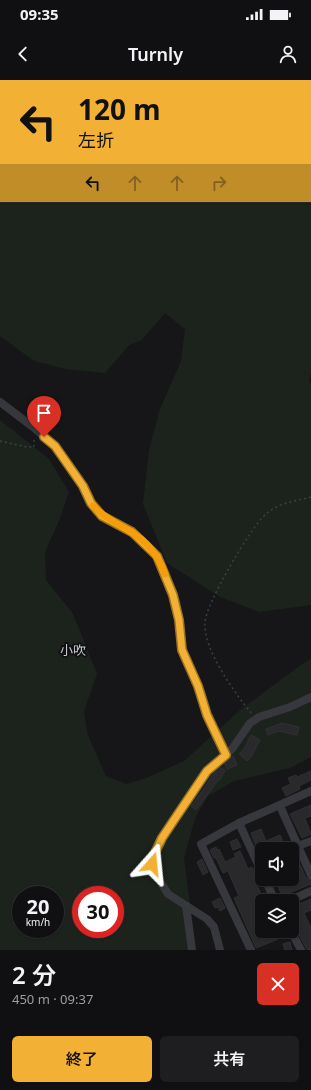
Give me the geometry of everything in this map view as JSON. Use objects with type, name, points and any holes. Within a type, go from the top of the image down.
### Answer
[{"type":"street","points":[[0,402],[55,446],[83,486],[91,503],[102,516],[132,532],[157,556],[174,599],[179,620],[182,650],[198,686],[207,715],[226,755]]},
{"type":"street","points":[[220,950],[217,936],[208,919],[168,894],[156,875],[152,864],[153,857],[162,838],[207,771],[226,755],[250,723],[256,719],[311,697]]},
{"type":"street","points":[[250,950],[201,844],[239,823],[311,791]]},
{"type":"street","points":[[280,806],[296,842]]},
{"type":"street","points":[[239,823],[255,858]]},
{"type":"street","points":[[299,846],[311,841]]},
{"type":"street","points":[[299,848],[311,875]]},
{"type":"street","points":[[299,896],[311,891]]},
{"type":"street","points":[[186,906],[192,950]]},
{"type":"street","points":[[295,938],[301,950]]},
{"type":"path","points":[[0,441],[27,448],[34,447],[34,438],[30,434]]},
{"type":"path","points":[[256,719],[222,674],[208,639],[205,622],[217,591],[242,544],[260,519],[281,505],[311,497]]},
{"type":"shaded area","points":[[0,202],[311,202],[311,373],[309,382],[311,384],[311,605],[259,612],[220,597],[167,563],[143,504],[149,450],[160,409],[181,361],[185,329],[165,313],[142,340],[129,345],[105,373],[65,369],[34,361],[0,336]]},
{"type":"shaded area","points":[[0,420],[49,459],[69,492],[59,521],[45,552],[46,580],[73,614],[97,674],[84,711],[87,733],[106,776],[126,784],[144,779],[184,761],[239,711],[302,664],[311,659],[311,757],[290,768],[234,781],[208,796],[195,818],[184,858],[196,950],[0,950]]},
{"type":"building","points":[[282,723],[299,727],[297,735],[278,731],[268,735],[266,729]]},
{"type":"building","points":[[251,735],[260,740],[251,757],[247,761],[239,754],[244,749]]},
{"type":"building","points":[[233,756],[237,765],[227,769],[224,763]]},
{"type":"building","points":[[219,767],[225,770],[220,780],[219,779],[196,810],[191,806]]},
{"type":"building","points":[[311,771],[311,780],[299,786],[300,789],[286,796],[282,788],[291,784],[288,778],[296,775],[297,777]]},
{"type":"building","points":[[311,805],[311,816],[305,818],[311,834],[302,838],[290,814]]},
{"type":"building","points":[[261,829],[266,841],[280,835],[283,842],[255,842],[255,844],[251,833]]},
{"type":"building","points":[[237,839],[241,847],[233,850],[230,842]]},
{"type":"building","points":[[216,847],[217,850],[219,849],[225,862],[236,857],[234,854],[240,851],[248,869],[252,867],[255,873],[255,875],[253,876],[255,886],[257,886],[261,894],[255,894],[255,938],[281,938],[256,948],[234,898],[239,896],[228,871],[223,873],[216,858],[214,858],[210,850]]},
{"type":"building","points":[[202,859],[208,872],[203,875],[197,862]]},
{"type":"building","points":[[299,862],[306,878],[311,880],[311,884],[287,894],[281,894],[278,886],[299,886]]},
{"type":"building","points":[[220,898],[225,908],[220,911],[218,907],[215,908],[212,902]]},
{"type":"building","points":[[311,899],[311,910],[304,913],[311,928],[311,950],[307,950],[299,935],[299,904]]},
{"type":"building","points":[[290,942],[292,950],[285,950],[283,944]]},
{"type":"slow traffic","points":[[93,506],[102,516],[132,532],[157,556],[165,574]]},
{"type":"district","name":"小吹","points":[[73,650]]},
{"type":"route","points":[[44,437],[55,446],[83,486],[91,503],[102,516],[132,532],[157,556],[162,565],[173,595],[179,620],[182,650],[198,686],[207,715],[226,755],[207,771],[198,788],[162,838],[153,857],[152,864]]}]
